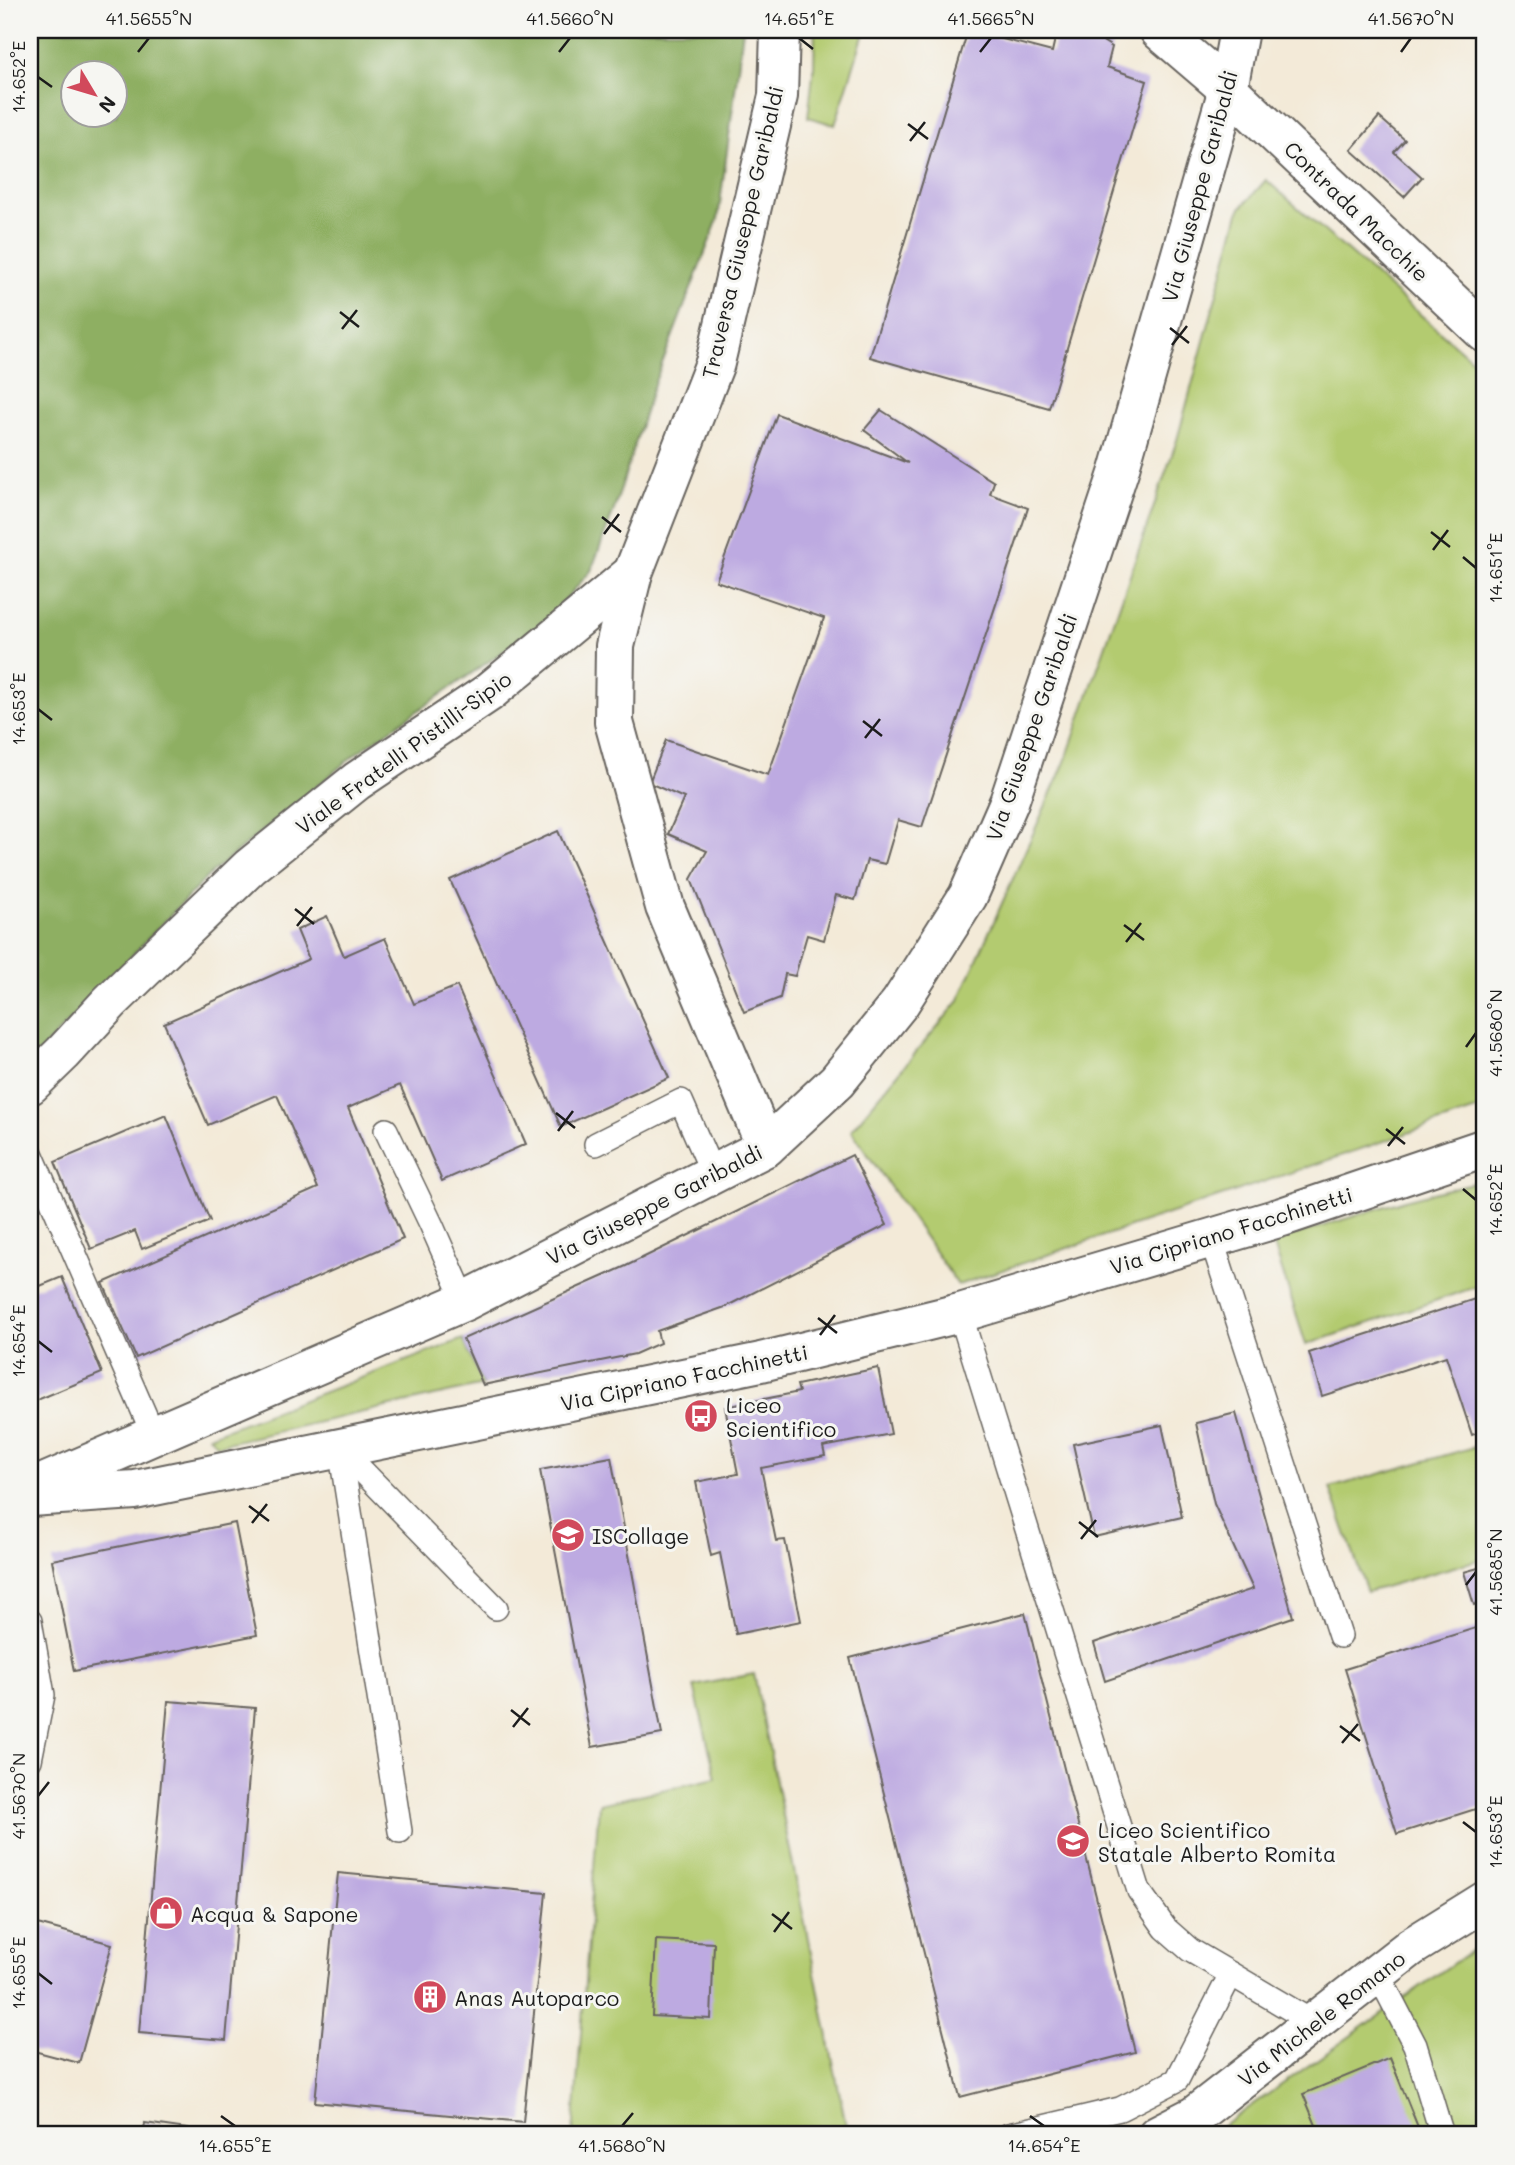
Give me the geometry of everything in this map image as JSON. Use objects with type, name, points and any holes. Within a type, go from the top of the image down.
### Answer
[{"type":"street","name":"Traversa Giuseppe Garibaldi","points":[[766,1147],[665,907],[614,722],[615,646],[633,573],[715,363],[778,96],[780,30]]},
{"type":"street","points":[[1159,30],[1228,89]]},
{"type":"street","name":"Via Giuseppe Garibaldi","points":[[30,1489],[465,1301],[766,1147],[836,1081],[900,1003],[968,896],[1004,814],[1119,471],[1228,89],[1239,30]]},
{"type":"street","name":"Contrada Macchie","points":[[1228,89],[1485,334]]},
{"type":"street","name":"Viale Fratelli Pistilli-Sipio","points":[[30,1085],[63,1054],[110,1002],[250,867],[357,780],[488,693],[633,573]]},
{"type":"street","name":"Via Cipriano Facchinetti","points":[[30,1497],[135,1490],[761,1362],[961,1313],[1211,1238],[1485,1148]]},
{"type":"street","name":"Via Michele Romano","points":[[1157,2135],[1194,2116],[1411,1947],[1485,1901]]},
{"type":"lane","points":[[596,1144],[681,1101],[713,1174]]},
{"type":"lane","points":[[386,1130],[465,1301]]},
{"type":"lane","points":[[30,1151],[155,1436]]},
{"type":"lane","points":[[1211,1238],[1340,1636]]},
{"type":"lane","points":[[961,1313],[1139,1891],[1165,1928],[1190,1950],[1314,2023]]},
{"type":"lane","points":[[340,1448],[496,1608]]},
{"type":"lane","points":[[340,1448],[400,1831]]},
{"type":"lane","points":[[30,1621],[43,1695],[31,1753]]},
{"type":"lane","points":[[1378,1973],[1415,2045],[1442,2135]]},
{"type":"lane","points":[[1009,2135],[1120,2109],[1177,2080],[1231,1974]]},
{"type":"green space","points":[[30,30],[743,30],[718,219],[653,387],[614,510],[591,571],[544,623],[357,753],[209,875],[30,1062]]},
{"type":"green space","points":[[815,30],[865,30],[835,125],[808,117]]},
{"type":"green space","points":[[1266,180],[1485,371],[1485,1107],[958,1285],[851,1130],[958,1002],[1065,762],[1177,440],[1240,209]]},
{"type":"green space","points":[[1485,1180],[1485,1286],[1484,1284],[1306,1345],[1273,1242],[1408,1199]]},
{"type":"green space","points":[[463,1339],[483,1385],[218,1445],[209,1436]]},
{"type":"green space","points":[[1485,1444],[1485,1558],[1367,1592],[1330,1488]]},
{"type":"green space","points":[[754,1674],[848,2135],[573,2135],[599,1804],[716,1778],[694,1686]]},
{"type":"green space","points":[[1485,1941],[1485,2135],[1208,2135],[1213,2133]]},
{"type":"building","points":[[968,30],[1052,52],[1057,30],[1085,30],[1112,47],[1107,67],[1147,81],[1049,408],[870,357]]},
{"type":"building","points":[[1379,117],[1405,140],[1394,152],[1422,177],[1404,197],[1351,150]]},
{"type":"building","points":[[881,410],[994,482],[990,494],[1028,508],[922,827],[898,820],[885,864],[867,860],[855,900],[836,895],[824,940],[807,935],[795,976],[785,974],[780,998],[744,1012],[691,879],[707,851],[668,834],[684,798],[649,783],[666,740],[768,775],[824,618],[716,581],[777,414],[908,463],[864,430]]},
{"type":"building","points":[[558,831],[669,1078],[561,1127],[450,880]]},
{"type":"building","points":[[327,916],[344,956],[385,938],[414,1004],[457,986],[526,1144],[442,1181],[400,1085],[348,1108],[403,1239],[136,1358],[103,1283],[318,1188],[277,1095],[208,1125],[164,1023],[309,959],[297,930]]},
{"type":"building","points":[[166,1115],[210,1221],[142,1249],[135,1231],[91,1249],[55,1162]]},
{"type":"building","points":[[852,1155],[887,1225],[725,1307],[657,1331],[660,1343],[635,1354],[483,1385],[463,1339],[626,1266]]},
{"type":"building","points":[[62,1277],[102,1373],[30,1403],[30,1290]]},
{"type":"building","points":[[1478,1298],[1485,1322],[1485,1430],[1472,1435],[1446,1356],[1322,1396],[1309,1353]]},
{"type":"building","points":[[878,1368],[891,1434],[823,1447],[825,1456],[761,1468],[776,1541],[785,1540],[801,1621],[736,1634],[720,1553],[711,1556],[696,1482],[738,1474],[725,1407],[799,1392],[797,1385]]},
{"type":"building","points":[[1236,1413],[1293,1617],[1105,1681],[1094,1643],[1253,1589],[1214,1504],[1196,1423]]},
{"type":"building","points":[[1162,1425],[1182,1517],[1094,1537],[1073,1444]]},
{"type":"building","points":[[611,1457],[662,1734],[592,1747],[540,1470]]},
{"type":"building","points":[[235,1523],[257,1635],[74,1671],[52,1560]]},
{"type":"building","points":[[1485,1566],[1485,1601],[1474,1605],[1464,1572]]},
{"type":"building","points":[[1025,1613],[1135,2052],[960,2097],[850,1658]]},
{"type":"building","points":[[1485,1625],[1485,1806],[1397,1834],[1345,1669]]},
{"type":"building","points":[[168,1701],[255,1708],[226,2040],[139,2033]]},
{"type":"building","name":"Anas Autoparco","points":[[338,1873],[546,1893],[523,2122],[315,2102]]},
{"type":"building","points":[[30,1922],[112,1944],[79,2063],[30,2050]]},
{"type":"building","points":[[656,1940],[714,1943],[711,2019],[652,2016]]},
{"type":"building","points":[[1390,2058],[1420,2132],[1412,2135],[1320,2135],[1303,2094]]},
{"type":"building","points":[[145,2123],[208,2132],[207,2135],[143,2135]]},
{"type":"place","name":"Liceo Scientifico","points":[[701,1416]]},
{"type":"place","name":"ISCollage","points":[[568,1535]]},
{"type":"place","name":"Liceo Scientifico Statale Alberto Romita","points":[[1073,1841]]},
{"type":"place","name":"Acqua & Sapone","points":[[166,1913]]},
{"type":"place","name":"Anas Autoparco","points":[[430,1997]]}]
